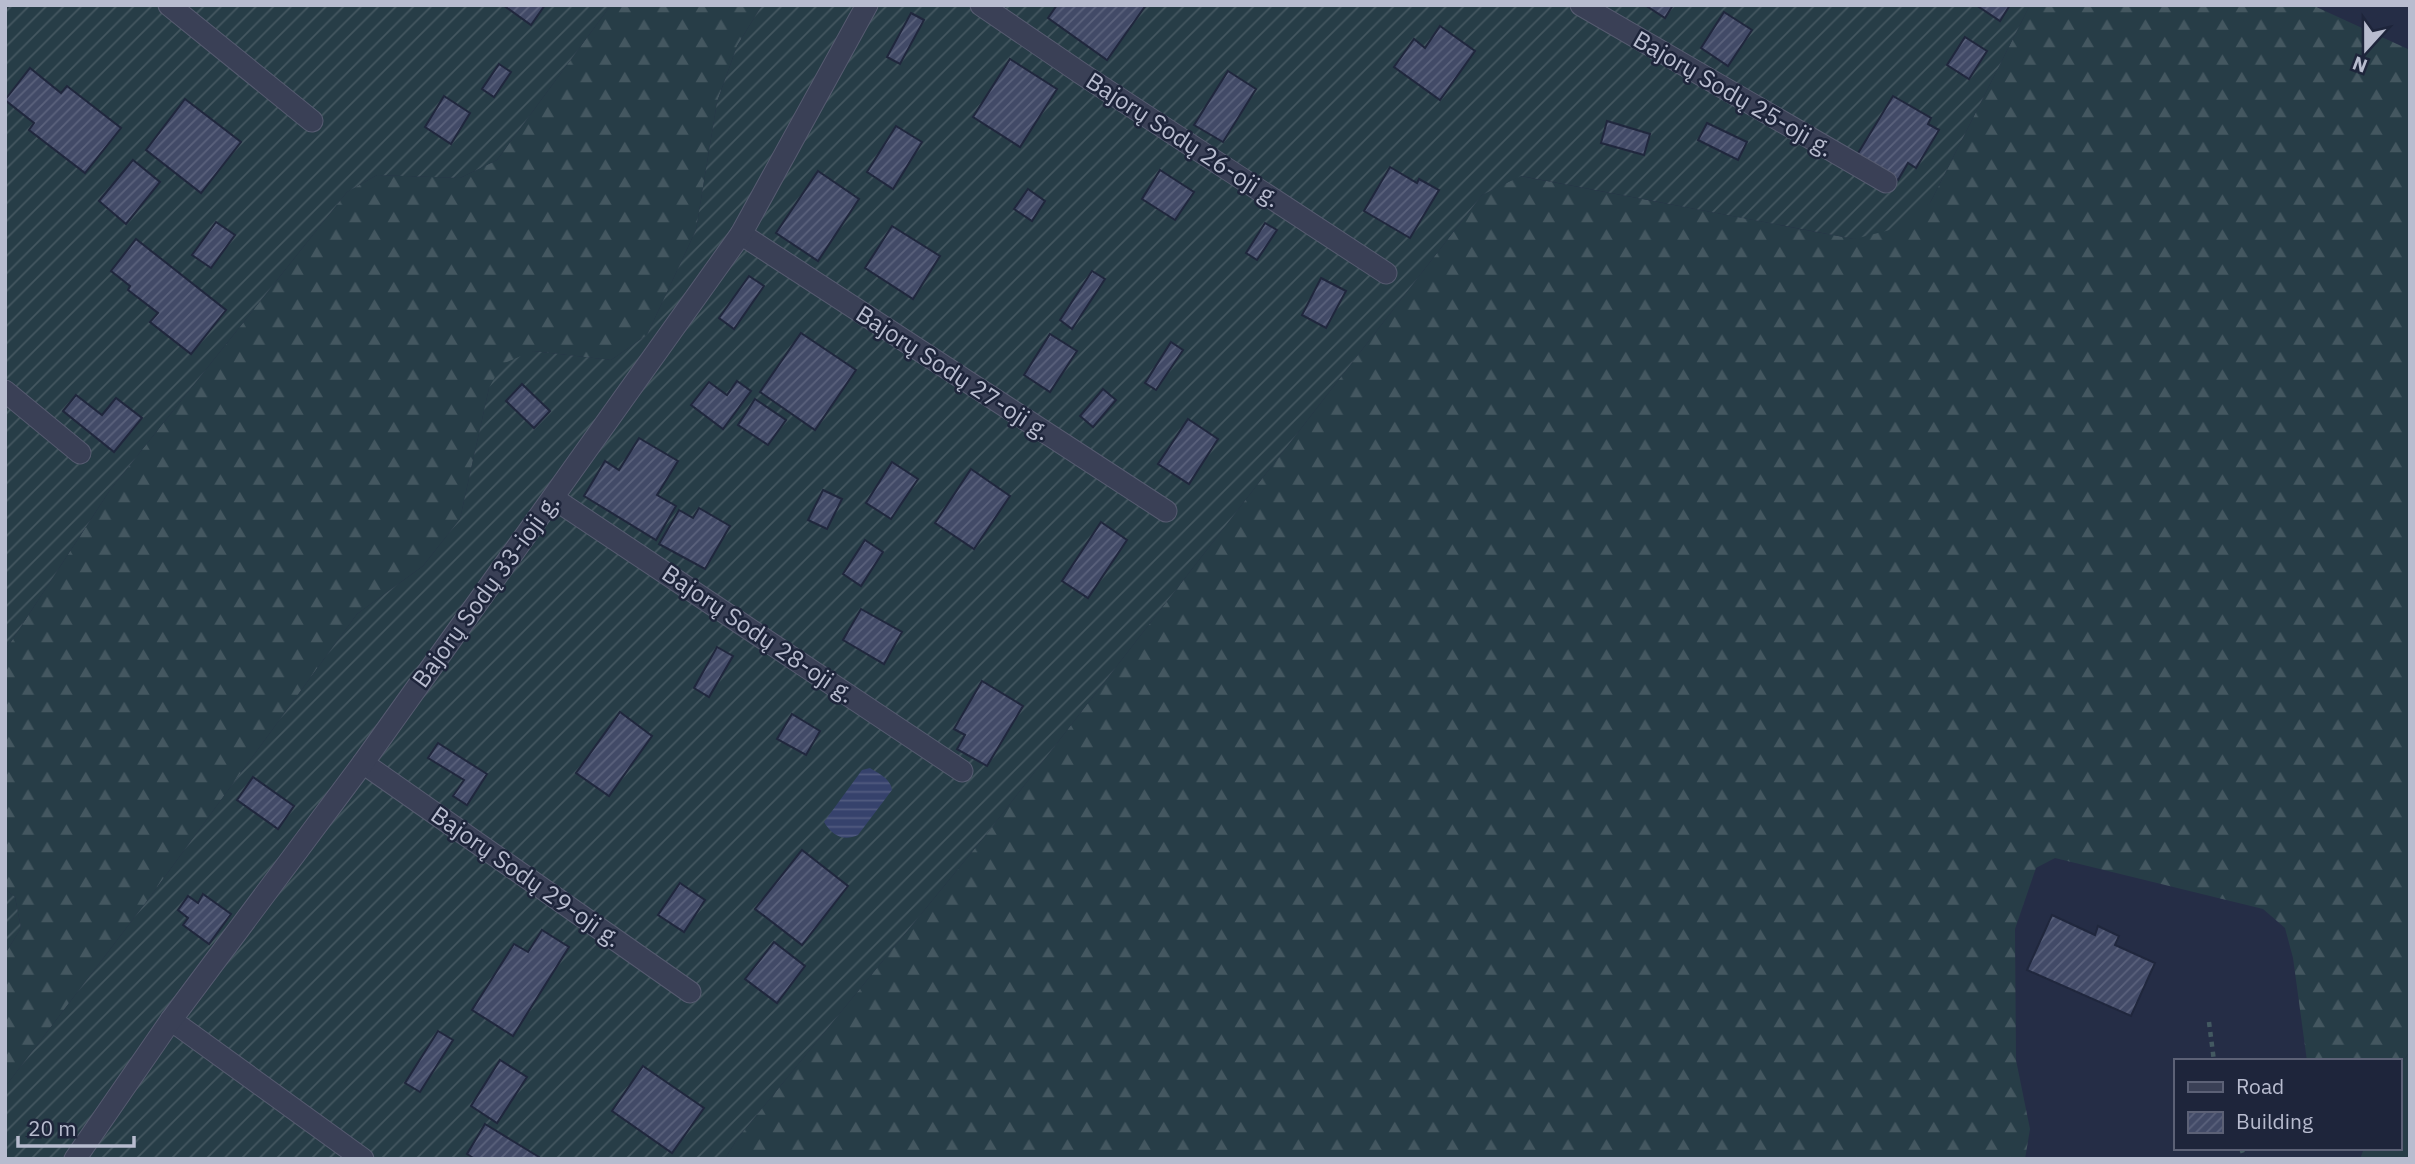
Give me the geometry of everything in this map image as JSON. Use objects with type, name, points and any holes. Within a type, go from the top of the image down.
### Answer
[{"type":"street","points":[[169,5],[312,121]]},
{"type":"street","name":"Bajorų Sodų 33-ioji g.","points":[[75,1159],[171,1020],[363,762],[741,234],[867,5]]},
{"type":"street","name":"Bajorų Sodų 26-oji g.","points":[[981,5],[1387,273]]},
{"type":"street","name":"Bajorų Sodų 25-oji g.","points":[[1581,5],[1886,182]]},
{"type":"street","name":"Bajorų Sodų 27-oji g.","points":[[741,234],[1166,511]]},
{"type":"street","points":[[5,391],[80,453]]},
{"type":"street","name":"Bajorų Sodų 28-oji g.","points":[[553,498],[962,771]]},
{"type":"street","name":"Bajorų Sodų 29-oji g.","points":[[363,762],[690,992]]},
{"type":"street","points":[[171,1020],[363,1159]]},
{"type":"path","points":[[2209,1023],[2214,1059]]},
{"type":"green space","points":[[5,5],[611,5],[497,160],[460,178],[377,175],[347,192],[110,490],[5,651]]},
{"type":"green space","points":[[611,5],[762,5],[737,46],[717,102],[696,230],[647,335],[611,360],[533,351],[489,388],[460,519],[423,566],[357,614],[150,897],[5,1087],[5,954],[21,928],[15,897],[5,889],[5,651],[110,490],[347,192],[377,175],[460,178],[497,160]]},
{"type":"green space","points":[[762,5],[2030,5],[1930,203],[1894,229],[1854,239],[1521,176],[1482,195],[985,836],[737,1139],[725,1159],[5,1159],[5,1087],[150,897],[357,614],[423,566],[460,519],[489,388],[502,364],[533,351],[611,360],[647,335],[696,230],[717,102],[737,46]]},
{"type":"green space","points":[[2030,5],[2312,5],[2410,50],[2410,1051],[2401,1064],[2401,1059],[2307,1059],[2293,958],[2285,928],[2263,909],[2055,858],[2036,868],[2015,929],[2016,1060],[2030,1129],[2025,1159],[725,1159],[737,1139],[985,836],[1482,195],[1520,176],[1854,239],[1930,203]]},
{"type":"green space","points":[[5,889],[15,897],[21,928],[5,954]]},
{"type":"green space","points":[[2410,1051],[2410,1159],[2360,1159],[2363,1150],[2401,1150],[2401,1064]]},
{"type":"water","points":[[870,768],[887,780],[892,790],[858,835],[847,838],[838,836],[824,822],[862,770]]},
{"type":"building","points":[[503,5],[545,5],[531,25]]},
{"type":"building","points":[[1057,5],[1146,5],[1107,60],[1048,18]]},
{"type":"building","points":[[1645,5],[1673,5],[1665,18]]},
{"type":"building","points":[[1976,5],[2010,5],[2000,21]]},
{"type":"building","points":[[1724,12],[1752,30],[1728,66],[1701,48]]},
{"type":"building","points":[[911,13],[924,20],[900,64],[887,57]]},
{"type":"building","points":[[1440,26],[1475,51],[1440,100],[1394,67],[1414,39],[1425,48]]},
{"type":"building","points":[[1965,37],[1987,51],[1969,79],[1947,65]]},
{"type":"building","points":[[1010,59],[1057,89],[1020,147],[973,117]]},
{"type":"building","points":[[499,64],[511,72],[494,97],[482,89]]},
{"type":"building","points":[[30,68],[61,93],[67,86],[121,128],[85,173],[29,130],[34,123],[5,100]]},
{"type":"building","points":[[1228,71],[1256,89],[1223,142],[1194,125]]},
{"type":"building","points":[[444,96],[470,113],[451,144],[425,127]]},
{"type":"building","points":[[1893,96],[1931,118],[1928,124],[1939,130],[1916,168],[1908,163],[1898,180],[1857,155]]},
{"type":"building","points":[[185,99],[241,142],[201,193],[146,150]]},
{"type":"building","points":[[1607,121],[1650,134],[1644,155],[1601,143]]},
{"type":"building","points":[[1707,123],[1747,142],[1738,160],[1698,140]]},
{"type":"building","points":[[896,126],[922,142],[893,189],[867,172]]},
{"type":"building","points":[[133,160],[160,182],[126,224],[99,201]]},
{"type":"building","points":[[1390,167],[1417,183],[1419,179],[1439,190],[1410,238],[1364,211]]},
{"type":"building","points":[[1160,170],[1194,192],[1175,220],[1142,199]]},
{"type":"building","points":[[818,171],[859,199],[818,261],[776,233]]},
{"type":"building","points":[[1028,189],[1045,201],[1032,221],[1014,209]]},
{"type":"building","points":[[216,222],[235,235],[211,268],[192,255]]},
{"type":"building","points":[[1265,223],[1277,230],[1257,260],[1246,253]]},
{"type":"building","points":[[892,226],[940,256],[913,299],[865,268]]},
{"type":"building","points":[[136,239],[226,310],[191,354],[150,322],[158,313],[128,290],[130,286],[111,271]]},
{"type":"building","points":[[1092,271],[1105,279],[1072,329],[1060,320]]},
{"type":"building","points":[[749,276],[764,286],[734,329],[719,318]]},
{"type":"building","points":[[1321,278],[1346,291],[1326,328],[1302,315]]},
{"type":"building","points":[[801,333],[856,370],[815,430],[760,392]]},
{"type":"building","points":[[1050,334],[1077,351],[1050,392],[1024,375]]},
{"type":"building","points":[[1171,342],[1183,350],[1156,390],[1145,383]]},
{"type":"building","points":[[737,381],[751,391],[723,429],[691,405],[709,382],[727,395]]},
{"type":"building","points":[[522,384],[550,411],[534,428],[506,401]]},
{"type":"building","points":[[1103,389],[1116,400],[1093,427],[1080,416]]},
{"type":"building","points":[[76,395],[102,415],[116,398],[142,418],[114,452],[63,411]]},
{"type":"building","points":[[755,399],[786,420],[768,445],[738,425]]},
{"type":"building","points":[[1188,419],[1218,439],[1189,484],[1158,464]]},
{"type":"building","points":[[639,438],[678,461],[657,495],[676,506],[656,540],[584,496],[605,461],[619,470]]},
{"type":"building","points":[[892,462],[918,479],[891,519],[866,503]]},
{"type":"building","points":[[971,469],[1010,496],[974,549],[935,523]]},
{"type":"building","points":[[823,490],[842,499],[827,529],[808,520]]},
{"type":"building","points":[[699,508],[730,526],[705,569],[659,544],[679,510],[693,518]]},
{"type":"building","points":[[1101,522],[1127,540],[1088,598],[1062,581]]},
{"type":"building","points":[[865,540],[883,552],[861,586],[843,574]]},
{"type":"building","points":[[861,609],[902,632],[884,664],[843,640]]},
{"type":"building","points":[[717,647],[733,656],[709,697],[694,688]]},
{"type":"building","points":[[982,681],[1023,706],[987,766],[957,749],[965,735],[954,729]]},
{"type":"building","points":[[620,712],[652,736],[609,796],[576,773]]},
{"type":"building","points":[[792,714],[820,731],[806,755],[777,739]]},
{"type":"building","points":[[438,743],[487,774],[467,805],[453,796],[464,780],[428,758]]},
{"type":"building","points":[[253,777],[294,806],[278,829],[237,800]]},
{"type":"building","points":[[802,850],[848,886],[802,945],[755,909]]},
{"type":"building","points":[[680,883],[705,900],[684,932],[658,915]]},
{"type":"building","points":[[203,894],[231,914],[209,944],[183,925],[188,918],[178,910],[188,896],[198,903]]},
{"type":"building","points":[[2052,915],[2095,935],[2098,926],[2119,936],[2115,945],[2155,963],[2131,1016],[2027,970]]},
{"type":"building","points":[[542,930],[569,947],[513,1036],[472,1010],[514,944],[528,952]]},
{"type":"building","points":[[774,942],[805,966],[777,1003],[745,979]]},
{"type":"building","points":[[438,1031],[453,1040],[420,1092],[405,1083]]},
{"type":"building","points":[[500,1060],[527,1077],[497,1123],[471,1106]]},
{"type":"building","points":[[643,1066],[704,1108],[672,1153],[612,1111]]},
{"type":"building","points":[[485,1124],[539,1157],[538,1159],[475,1159],[467,1154]]}]
